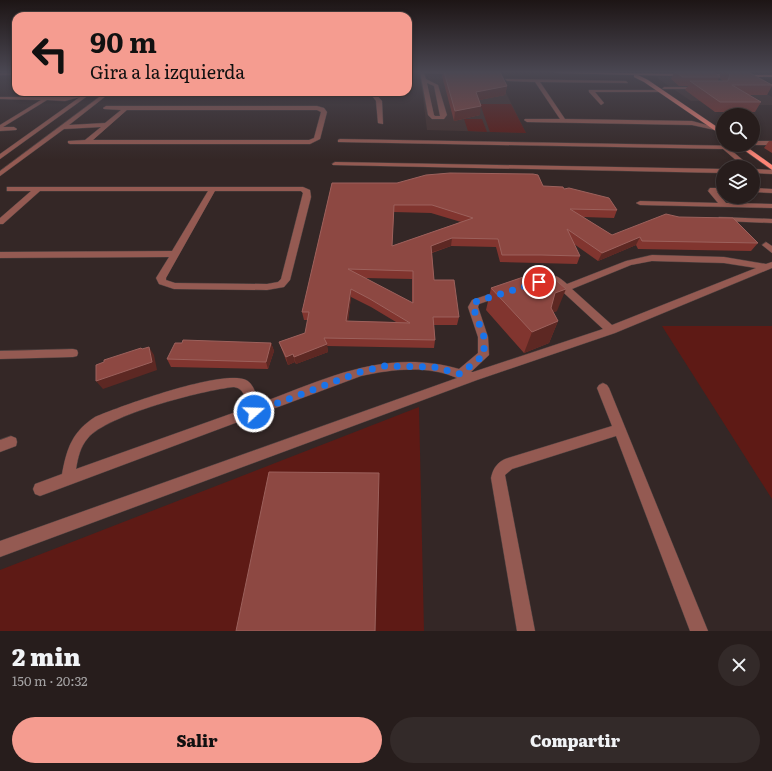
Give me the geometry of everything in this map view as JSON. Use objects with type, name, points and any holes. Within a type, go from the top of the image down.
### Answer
[{"type":"main road","points":[[678,101],[715,128]]},
{"type":"main road","points":[[683,101],[716,122]]},
{"type":"main road","points":[[689,110],[698,110]]},
{"type":"main road","points":[[755,152],[772,168]]},
{"type":"main road","points":[[760,152],[772,159]]},
{"type":"street","points":[[0,128],[42,101]]},
{"type":"street","points":[[0,157],[75,103],[72,101]]},
{"type":"street","points":[[0,174],[97,101]]},
{"type":"street","points":[[379,101],[381,123]]},
{"type":"street","points":[[428,101],[431,115],[434,118],[442,118],[444,116],[440,101]]},
{"type":"street","points":[[551,101],[564,121]]},
{"type":"street","points":[[70,142],[310,142],[317,139],[324,112],[324,110],[317,108],[106,108]]},
{"type":"street","points":[[87,142],[125,109]]},
{"type":"street","points":[[692,124],[701,118]]},
{"type":"street","points":[[72,120],[81,124]]},
{"type":"street","points":[[527,120],[692,124],[715,128]]},
{"type":"street","points":[[62,127],[81,124],[107,124]]},
{"type":"street","points":[[0,128],[14,129]]},
{"type":"street","points":[[340,141],[716,148]]},
{"type":"street","points":[[760,144],[772,143]]},
{"type":"street","points":[[730,152],[740,160]]},
{"type":"street","points":[[0,157],[22,157]]},
{"type":"street","points":[[335,164],[716,171]]},
{"type":"street","points":[[0,168],[8,168]]},
{"type":"street","points":[[760,171],[772,172]]},
{"type":"street","points":[[10,188],[303,189],[307,192],[308,197],[285,280],[280,285],[267,287],[166,284],[162,282],[160,278],[213,189]]},
{"type":"street","points":[[1,220],[38,189]]},
{"type":"street","points":[[716,190],[712,191],[716,196]]},
{"type":"street","points":[[760,190],[772,191]]},
{"type":"street","points":[[640,203],[772,206]]},
{"type":"street","points":[[0,210],[13,210]]},
{"type":"street","points":[[710,219],[772,221]]},
{"type":"street","points":[[0,255],[174,254]]},
{"type":"street","points":[[566,288],[629,263],[652,258],[724,260],[769,266]]},
{"type":"street","points":[[0,549],[473,377],[611,330],[769,266]]},
{"type":"street","points":[[532,284],[554,278],[611,330]]},
{"type":"street","points":[[460,374],[484,355],[484,337],[473,307],[475,302],[510,291]]},
{"type":"street","points":[[0,355],[73,353]]},
{"type":"street","points":[[40,488],[254,412],[360,372],[385,366],[434,367],[473,377]]},
{"type":"street","points":[[68,477],[74,448],[83,434],[96,422],[111,416],[212,385],[238,381],[245,384],[249,390],[254,412]]},
{"type":"street","points":[[603,388],[700,631]]},
{"type":"street","points":[[526,631],[498,478],[499,472],[508,464],[619,428]]},
{"type":"shaded area","points":[[423,101],[510,101],[526,133],[427,130]]},
{"type":"shaded area","points":[[736,101],[772,101],[772,105],[740,105]]},
{"type":"shaded area","points":[[480,104],[511,104],[526,133],[490,132]]},
{"type":"shaded area","points":[[464,119],[482,119],[487,132],[468,131]]},
{"type":"shaded area","points":[[662,326],[772,326],[772,499]]},
{"type":"shaded area","points":[[419,407],[424,631],[0,631],[0,570]]},
{"type":"building","points":[[452,101],[479,101],[481,106],[455,111]]},
{"type":"building","points":[[719,101],[761,102],[720,102]]},
{"type":"building","points":[[450,173],[538,175],[543,186],[563,187],[564,189],[569,188],[609,198],[617,210],[570,209],[612,235],[666,214],[679,217],[733,218],[758,243],[642,241],[640,237],[602,253],[567,229],[580,256],[502,255],[498,239],[452,238],[431,246],[434,280],[454,280],[459,317],[433,317],[435,340],[324,338],[327,344],[294,357],[293,354],[286,357],[279,342],[305,333],[309,312],[302,312],[332,183],[397,183],[426,175]],"holes":[[[394,205],[432,205],[473,218],[392,246]],[[348,269],[413,271],[413,303]],[[351,289],[410,323],[346,321]]]},
{"type":"building","points":[[544,270],[566,289],[555,293],[551,308],[558,321],[532,332],[491,288]]},
{"type":"building","points":[[183,340],[271,343],[266,362],[167,359],[175,343],[182,343]]},
{"type":"building","points":[[149,347],[152,362],[96,381],[96,365],[104,362],[104,360],[141,348]]},
{"type":"building","points":[[269,472],[379,473],[375,631],[236,631]]},
{"type":"route","points":[[254,412],[360,372],[385,366],[434,367],[460,374],[484,355],[484,337],[474,312],[473,307],[475,302],[539,282]]}]
